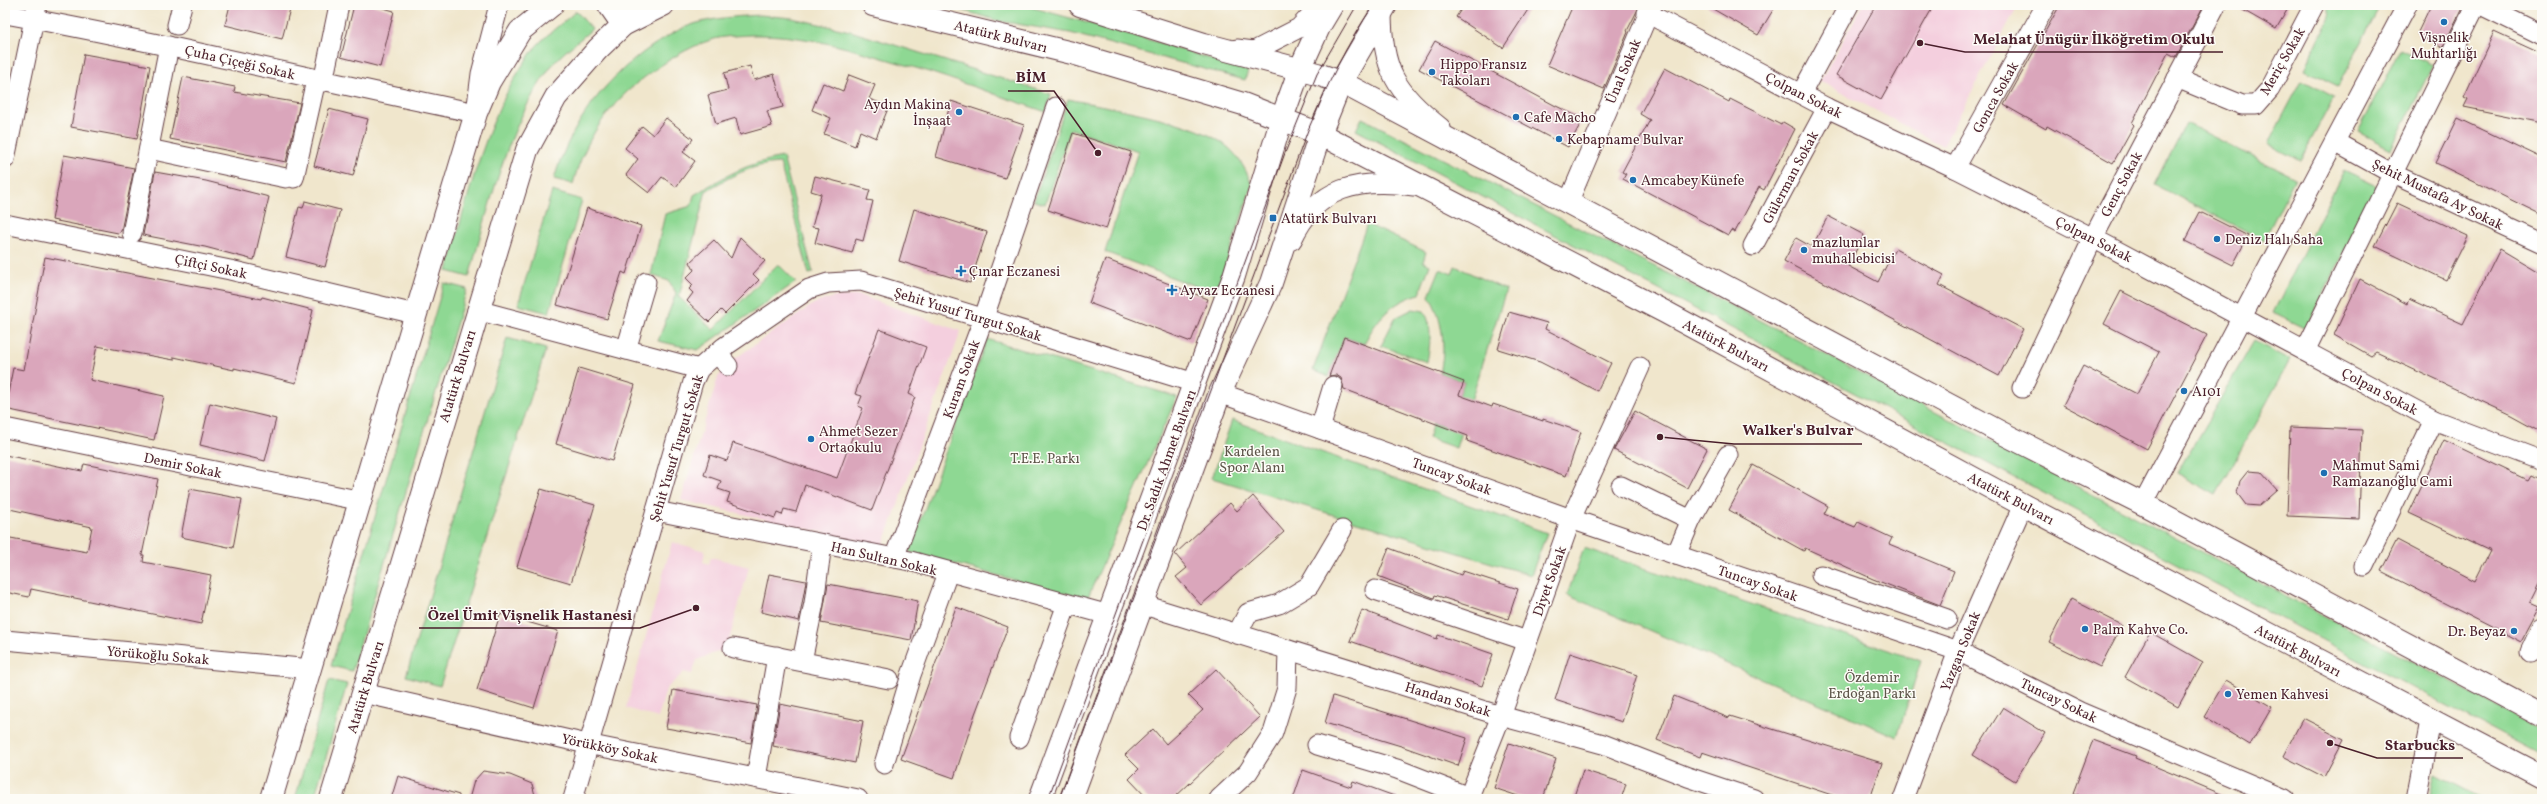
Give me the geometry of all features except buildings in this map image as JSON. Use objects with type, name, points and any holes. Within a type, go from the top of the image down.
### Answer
[{"type":"main road","points":[[271,799],[362,501],[415,314],[476,113],[490,82],[520,31],[552,5]]},
{"type":"main road","points":[[609,5],[623,25]]},
{"type":"main road","name":"Atatürk Bulvarı","points":[[331,799],[477,310],[527,150],[556,97],[598,49],[623,25],[664,5]]},
{"type":"main road","name":"Atatürk Bulvarı","points":[[873,5],[1072,53],[1242,104],[1282,118],[1320,134],[1418,187],[1665,312],[2023,505],[2542,778]]},
{"type":"main road","points":[[1080,5],[1204,44],[1300,69],[1341,82],[1470,152],[2000,432],[2143,504],[2542,716]]},
{"type":"main road","name":"Dr. Sadık Ahmet Bulvarı","points":[[1040,799],[1046,777],[1109,615],[1234,276],[1282,118],[1300,69],[1320,25],[1332,5]]},
{"type":"main road","name":"Dr. Sadık Ahmet Bulvarı","points":[[1071,799],[1141,604],[1220,392],[1271,283],[1320,134],[1341,82],[1384,8]]},
{"type":"street","points":[[177,25],[182,5]]},
{"type":"street","points":[[149,149],[290,178],[319,81],[339,5]]},
{"type":"street","points":[[476,113],[481,74],[499,5]]},
{"type":"street","points":[[1204,44],[1254,51],[1299,28],[1320,5]]},
{"type":"street","points":[[1801,94],[1849,5]]},
{"type":"street","name":"Gonca Sokak","points":[[1955,168],[2046,5]]},
{"type":"street","name":"Genç Sokak","points":[[2022,388],[2093,238],[2216,5]]},
{"type":"street","name":"Meriç Sokak","points":[[2177,78],[2242,105],[2256,105],[2270,88],[2314,5]]},
{"type":"street","points":[[2143,504],[2244,317],[2407,5]]},
{"type":"street","points":[[2305,351],[2476,5]]},
{"type":"street","points":[[2481,5],[2542,35]]},
{"type":"street","points":[[1384,8],[1386,60],[1396,84],[1422,113],[1470,152]]},
{"type":"street","name":"Çolpan Sokak","points":[[1650,9],[1827,108],[1955,168],[2093,238],[2244,317],[2434,420],[2542,461]]},
{"type":"street","name":"Ünal Sokak","points":[[1568,203],[1650,9]]},
{"type":"street","points":[[5,159],[36,12]]},
{"type":"street","name":"Çuha Çiçeği Sokak","points":[[5,14],[36,12],[169,46],[319,81],[476,113]]},
{"type":"street","points":[[132,233],[169,46]]},
{"type":"street","name":"Kuram Sokak","points":[[894,558],[983,320],[1056,107]]},
{"type":"street","name":"Gülerman Sokak","points":[[1753,246],[1827,108]]},
{"type":"street","name":"Şehit Mustafa Ay Sokak","points":[[2335,142],[2393,174],[2542,243]]},
{"type":"street","points":[[1271,283],[1300,224],[1314,205],[1333,194],[1369,182],[1387,182],[1418,187]]},
{"type":"street","name":"Çiftçi Sokak","points":[[5,224],[230,270],[415,314]]},
{"type":"street","name":"Şehit Yusuf Turgut Sokak","points":[[573,799],[656,510],[699,369],[723,359],[808,289],[828,283],[861,281],[983,320],[1195,383]]},
{"type":"street","points":[[626,350],[646,282]]},
{"type":"street","points":[[477,310],[699,369]]},
{"type":"street","name":"Diyet Sokak","points":[[1468,798],[1501,716],[1571,519],[1640,367]]},
{"type":"street","points":[[1320,429],[1333,386]]},
{"type":"street","name":"Tuncay Sokak","points":[[1220,392],[1571,519],[1958,651],[2080,712],[2285,799]]},
{"type":"street","points":[[2364,566],[2434,420]]},
{"type":"street","name":"Demir Sokak","points":[[5,428],[362,501]]},
{"type":"street","points":[[1676,555],[1691,520],[1728,455]]},
{"type":"street","points":[[1621,486],[1691,520]]},
{"type":"street","name":"Yazgan Sokak","points":[[1903,799],[1958,651],[2023,505]]},
{"type":"street","name":"Han Sultan Sokak","points":[[656,510],[894,558],[1109,615]]},
{"type":"street","points":[[1237,634],[1248,613],[1279,604],[1309,586],[1342,530]]},
{"type":"street","points":[[802,661],[814,603],[822,544]]},
{"type":"street","points":[[884,764],[911,675],[948,573]]},
{"type":"street","points":[[1821,575],[1856,589],[1947,619]]},
{"type":"street","points":[[1844,612],[1856,589]]},
{"type":"street","points":[[1375,590],[1527,641]]},
{"type":"street","points":[[1019,738],[1067,604]]},
{"type":"street","name":"Handan Sokak","points":[[1141,604],[1501,716],[1603,744],[1688,777],[1754,799]]},
{"type":"street","points":[[2531,652],[2542,628]]},
{"type":"street","name":"Yörükoğlu Sokak","points":[[5,640],[311,669]]},
{"type":"street","points":[[733,648],[889,679]]},
{"type":"street","points":[[1219,799],[1248,772],[1272,733],[1287,688],[1288,650]]},
{"type":"street","points":[[756,778],[777,656]]},
{"type":"street","name":"Yörükköy Sokak","points":[[363,693],[588,744],[858,799]]},
{"type":"street","points":[[2416,799],[2431,720]]},
{"type":"street","points":[[1317,745],[1397,769],[1468,798]]},
{"type":"shaded area","points":[[1863,5],[2018,5],[1943,146],[1820,81]]},
{"type":"shaded area","name":"Ahmet Sezer Ortaokulu","points":[[859,295],[961,331],[883,546],[681,500],[718,377],[737,357],[815,303],[834,297]]},
{"type":"shaded area","points":[[672,542],[705,551],[703,562],[709,564],[711,557],[749,567],[727,648],[697,660],[692,674],[684,672],[666,689],[658,718],[626,708]]},
{"type":"green space","points":[[944,5],[1023,5],[1164,44],[1248,71],[1245,80],[1070,33],[999,21]]},
{"type":"green space","points":[[2328,5],[2381,5],[2338,86],[2305,70],[2330,16]]},
{"type":"green space","points":[[576,11],[592,29],[554,63],[535,91],[522,115],[501,168],[469,277],[447,271],[480,158],[502,103],[515,77],[531,53],[546,36]]},
{"type":"green space","points":[[760,15],[792,18],[850,31],[1051,94],[1046,112],[929,72],[872,55],[820,42],[768,35],[725,37],[702,43],[685,51],[632,87],[609,111],[591,138],[573,184],[554,179],[562,156],[585,112],[600,93],[635,59],[655,44],[677,31],[696,23],[717,19]]},
{"type":"green space","points":[[2400,49],[2433,65],[2391,149],[2358,132]]},
{"type":"green space","points":[[2302,80],[2334,97],[2300,161],[2268,144]]},
{"type":"green space","points":[[1068,99],[1154,116],[1198,130],[1216,139],[1230,149],[1237,157],[1246,171],[1252,185],[1216,294],[1105,252],[1138,151],[1071,129],[1045,204],[1034,201]]},
{"type":"green space","points":[[1362,118],[1748,314],[2542,730],[2542,756],[1356,130]]},
{"type":"green space","points":[[2186,123],[2295,178],[2264,240],[2155,185]]},
{"type":"green space","points":[[783,157],[813,273],[809,274],[780,163],[760,166],[742,172],[706,191],[679,297],[713,330],[778,264],[796,282],[698,350],[658,341],[676,293],[669,281],[651,275],[665,214],[691,206],[694,195],[737,171],[758,163]]},
{"type":"green space","points":[[2344,170],[2377,186],[2306,329],[2273,313]]},
{"type":"green space","points":[[552,191],[582,200],[549,313],[518,305]]},
{"type":"green space","points":[[1367,224],[1426,252],[1423,262],[1430,265],[1419,294],[1400,302],[1386,313],[1374,326],[1364,344],[1344,337],[1329,377],[1313,370]]},
{"type":"green space","points":[[1455,266],[1506,290],[1456,448],[1428,438],[1433,423],[1447,428],[1464,382],[1440,373],[1443,354],[1442,333],[1434,305],[1429,296],[1440,269],[1452,274]]},
{"type":"green space","points":[[444,283],[467,289],[352,671],[331,666]]},
{"type":"green space","points":[[1413,309],[1424,311],[1429,323],[1430,343],[1427,362],[1381,346],[1395,318]]},
{"type":"green space","points":[[507,338],[546,349],[440,686],[406,676]]},
{"type":"green space","name":"T.E.E. Parkı","points":[[987,339],[1177,397],[1087,599],[909,552]]},
{"type":"green space","points":[[2254,341],[2290,360],[2216,495],[2177,473]]},
{"type":"green space","name":"Kardelen Spor Alanı","points":[[1232,420],[1547,533],[1531,575],[1212,478]]},
{"type":"green space","name":"Özdemir Erdoğan Parkı","points":[[1584,548],[1921,661],[1897,737],[1567,595]]},
{"type":"green space","points":[[329,680],[347,684],[314,799],[295,799]]},
{"type":"green space","points":[[2435,774],[2483,799],[2429,799]]},
{"type":"tram line","points":[[1048,799],[1285,153],[1317,74],[1357,5]]},
{"type":"tram line","points":[[1059,799],[1308,130],[1346,50],[1374,5]]},
{"type":"place","name":"Vişnelik Muhtarlığı","points":[[2444,22]]},
{"type":"place","name":"Melahat Ünügür İlköğretim Okulu","points":[[1920,43]]},
{"type":"place","name":"Hippo Fransız Takoları","points":[[1432,72]]},
{"type":"place","name":"Aydın Makina İnşaat","points":[[959,112]]},
{"type":"place","name":"Cafe Macho","points":[[1516,117]]},
{"type":"place","name":"Kebapname Bulvar","points":[[1559,139]]},
{"type":"place","name":"BİM","points":[[1098,153]]},
{"type":"place","name":"Amcabey Künefe","points":[[1633,180]]},
{"type":"place","name":"Atatürk Bulvarı","points":[[1273,218]]},
{"type":"place","name":"Deniz Halı Saha","points":[[2217,239]]},
{"type":"place","name":"mazlumlar muhallebicisi","points":[[1804,250]]},
{"type":"place","name":"Çınar Eczanesi","points":[[961,271]]},
{"type":"place","name":"Ayvaz Eczanesi","points":[[1172,290]]},
{"type":"place","name":"A101","points":[[2184,391]]},
{"type":"place","name":"Walker's Bulvar","points":[[1660,437]]},
{"type":"place","name":"Ahmet Sezer Ortaokulu","points":[[811,439]]},
{"type":"place","name":"Mahmut Sami Ramazanoğlu Cami","points":[[2324,473]]},
{"type":"place","name":"Özel Ümit Vişnelik Hastanesi","points":[[696,608]]},
{"type":"place","name":"Palm Kahve Co.","points":[[2085,629]]},
{"type":"place","name":"Dr. Beyaz","points":[[2514,631]]},
{"type":"place","name":"Yemen Kahvesi","points":[[2228,694]]},
{"type":"place","name":"Starbucks","points":[[2330,743]]}]
